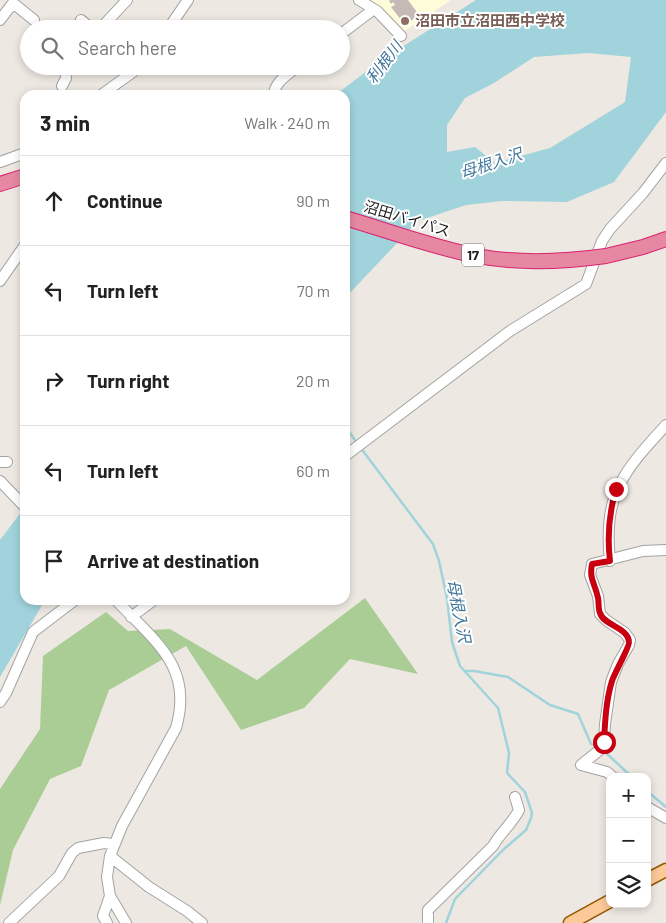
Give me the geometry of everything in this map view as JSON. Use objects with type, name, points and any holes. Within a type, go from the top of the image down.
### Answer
[{"type":"highway","points":[[0,184],[20,178]]},
{"type":"highway","name":"沼田バイパス","points":[[350,220],[433,245],[496,258],[561,261],[606,256],[666,239]]},
{"type":"main road","points":[[651,878],[666,870]]},
{"type":"main road","points":[[577,921],[606,903]]},
{"type":"street","points":[[109,20],[128,0]]},
{"type":"street","points":[[359,0],[374,9],[402,36]]},
{"type":"street","points":[[173,20],[184,1]]},
{"type":"street","points":[[0,20],[13,4],[34,20]]},
{"type":"street","points":[[350,27],[374,9]]},
{"type":"street","points":[[62,86],[66,75]]},
{"type":"street","points":[[108,90],[129,75]]},
{"type":"street","points":[[274,90],[279,82],[287,75]]},
{"type":"street","points":[[0,162],[20,155]]},
{"type":"street","points":[[350,452],[510,331],[586,284],[602,242],[610,229],[643,193],[666,163]]},
{"type":"street","points":[[2,274],[20,251]]},
{"type":"street","points":[[610,561],[608,544],[611,508],[616,489],[630,466],[666,425]]},
{"type":"street","points":[[1,482],[20,502]]},
{"type":"street","points":[[608,773],[581,765],[601,749],[604,742],[612,682],[618,664],[630,640],[625,633],[600,614],[598,596],[590,575],[592,564],[610,561],[643,551],[666,550]]},
{"type":"street","points":[[0,702],[6,693],[33,632],[68,605]]},
{"type":"street","points":[[120,605],[168,655],[174,666],[181,695],[181,711],[176,728],[122,826],[113,844],[110,856],[107,877],[110,896],[126,923]]},
{"type":"street","points":[[131,617],[147,605]]},
{"type":"street","points":[[428,923],[428,910],[492,846],[513,820],[519,810],[516,797]]},
{"type":"street","points":[[651,809],[666,818]]},
{"type":"street","points":[[9,923],[59,876],[72,853],[78,848],[104,843],[113,844]]},
{"type":"street","points":[[110,856],[149,887],[202,923]]},
{"type":"street","points":[[107,923],[102,916],[110,896]]},
{"type":"shaded area","name":"沼田市立沼田西中学校","points":[[363,0],[451,0],[402,33]]},
{"type":"green space","points":[[365,598],[418,674],[350,659],[304,708],[241,730],[186,646],[109,690],[81,766],[50,779],[13,850],[0,905],[0,789],[40,729],[43,656],[106,612],[128,631],[170,629],[257,680]]},
{"type":"water","name":"利根川","points":[[476,0],[666,0],[666,112],[614,182],[567,202],[502,201],[466,205],[418,221],[350,293],[350,90],[342,90],[383,59]],"holes":[[[588,53],[631,57],[625,102],[550,148],[495,163],[475,147],[447,152],[447,125],[465,98],[494,83],[534,57]]]},
{"type":"water","points":[[20,514],[20,605],[42,605],[0,677],[0,540]]},
{"type":"building","points":[[390,0],[408,0],[419,15],[405,25],[391,7],[395,5],[393,2],[391,4]]},
{"type":"waterway","name":"母根入沢","points":[[350,433],[357,443]]},
{"type":"waterway","name":"母根入沢","points":[[360,447],[433,544],[439,561],[447,598],[452,642],[460,666],[498,708],[509,753],[507,773],[525,792],[532,813],[526,830],[504,849],[455,899],[446,923]]},
{"type":"waterway","points":[[465,671],[508,677],[550,705],[578,714],[591,744],[599,748]]},
{"type":"waterway","points":[[604,751],[628,773]]},
{"type":"waterway","points":[[651,794],[666,807]]},
{"type":"place","name":"沼田市立沼田西中学校","points":[[405,21]]},
{"type":"route","points":[[604,742],[612,682],[618,664],[630,640],[625,633],[600,614],[598,596],[590,575],[592,564],[610,561],[608,544],[611,508],[616,489]]}]
